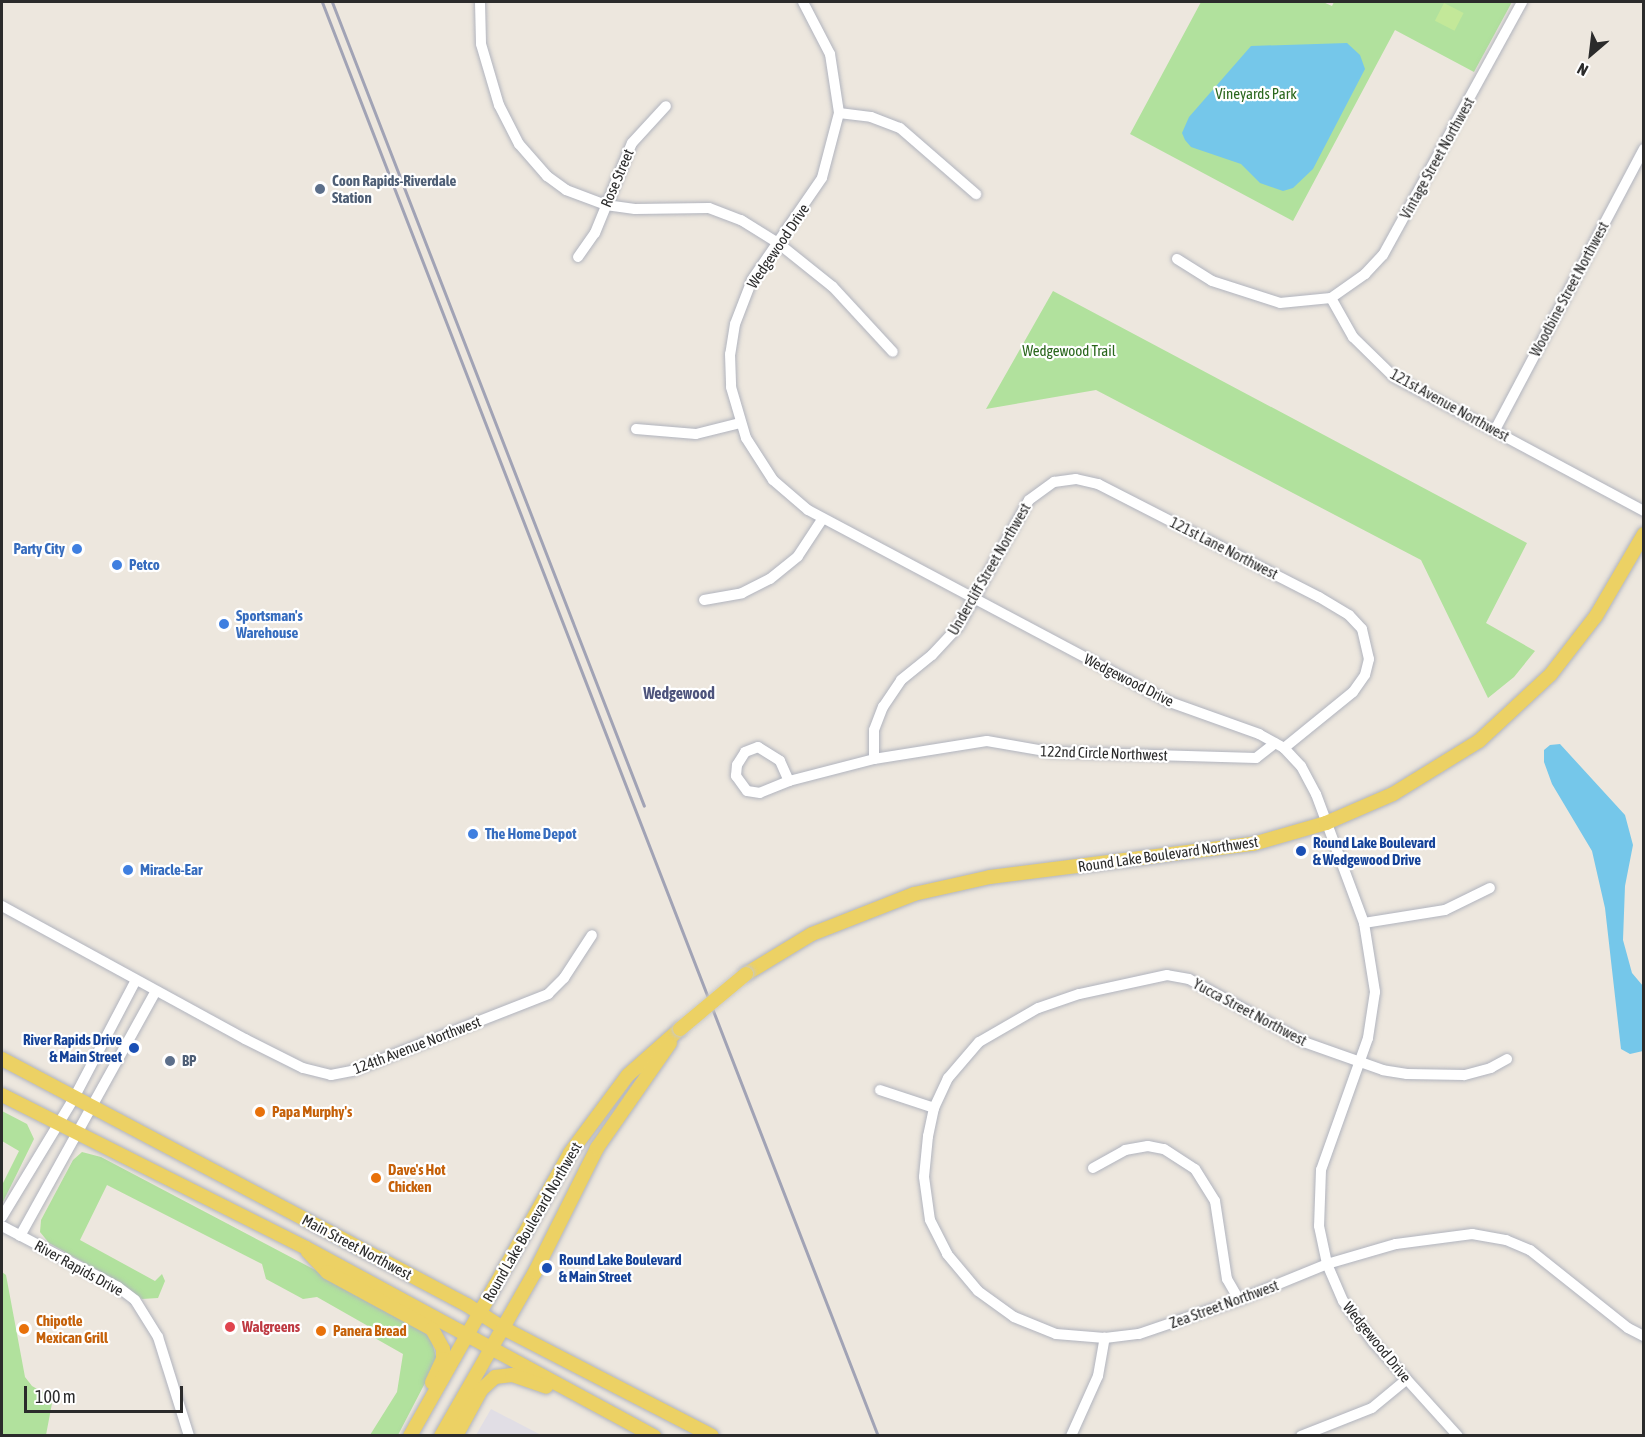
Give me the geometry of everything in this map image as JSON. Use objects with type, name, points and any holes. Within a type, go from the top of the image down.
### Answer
[{"type":"main road","name":"Round Lake Boulevard Northwest","points":[[413,1431],[563,1164],[589,1126],[639,1062],[746,974],[812,934],[854,915],[944,886],[1227,849],[1326,823],[1400,790],[1498,726],[1575,646],[1644,534]]},
{"type":"main road","name":"Round Lake Boulevard Northwest","points":[[441,1436],[488,1348],[503,1328],[612,1122],[680,1029]]},
{"type":"main road","name":"Main Street Northwest","points":[[2,1059],[481,1312],[503,1328],[712,1436]]},
{"type":"main road","name":"Main Street Northwest","points":[[2,1095],[306,1248],[654,1436]]},
{"type":"main road","points":[[306,1248],[314,1262],[327,1272],[438,1336],[442,1359],[419,1408],[413,1431]]},
{"type":"main road","points":[[456,1436],[482,1390],[495,1377],[512,1375],[562,1388]]},
{"type":"street","points":[[480,2],[481,44],[499,105],[519,144],[547,176],[566,190],[606,205],[635,209],[709,208],[741,220],[778,243],[833,287],[893,352]]},
{"type":"street","name":"Wedgewood Drive","points":[[803,2],[830,54],[839,113],[822,178],[745,295],[732,339],[731,387],[740,423],[754,454],[773,480],[823,518],[1167,701],[1280,746],[1308,776],[1364,923],[1375,992],[1361,1060],[1327,1146],[1322,1170],[1319,1226],[1327,1264],[1343,1301],[1407,1379],[1458,1436]]},
{"type":"street","name":"Vintage Street Northwest","points":[[1331,298],[1365,274],[1383,255],[1522,2]]},
{"type":"street","name":"Rose Street","points":[[578,257],[595,233],[632,143],[666,106]]},
{"type":"street","points":[[839,113],[871,117],[900,128],[976,195]]},
{"type":"street","name":"Woodbine Street Northwest","points":[[1495,430],[1644,149]]},
{"type":"street","points":[[1177,259],[1212,281],[1280,303],[1331,298]]},
{"type":"street","name":"121st Avenue Northwest","points":[[1331,298],[1353,337],[1394,377],[1644,511]]},
{"type":"street","points":[[636,429],[696,434],[740,423]]},
{"type":"street","name":"Undercliff Street Northwest","points":[[874,759],[874,730],[883,707],[901,680],[946,641],[975,599],[1029,500],[1045,487],[1064,480]]},
{"type":"street","name":"121st Lane Northwest","points":[[1064,480],[1098,484],[1319,597],[1349,615],[1362,628],[1368,644]]},
{"type":"street","points":[[704,600],[742,593],[770,579],[798,556],[823,518]]},
{"type":"street","name":"122nd Circle Northwest","points":[[789,781],[780,761],[758,747],[745,752],[737,765],[740,786],[747,791],[771,791],[789,781],[874,759],[987,741],[1051,752],[1256,758],[1280,746],[1353,692],[1365,675],[1368,644]]},
{"type":"street","points":[[1364,923],[1444,910],[1490,888]]},
{"type":"street","points":[[2,906],[135,982],[74,1098],[55,1123],[2,1217]]},
{"type":"street","name":"124th Avenue Northwest","points":[[135,982],[303,1068],[320,1074],[341,1074],[548,994],[564,978],[592,935]]},
{"type":"street","name":"Yucca Street Northwest","points":[[934,1108],[960,1060],[999,1030],[1038,1008],[1079,994],[1167,975],[1189,979],[1304,1042],[1407,1074],[1464,1075],[1491,1068],[1507,1059]]},
{"type":"street","name":"River Rapids Drive","points":[[20,1236],[75,1133],[94,1108],[155,992]]},
{"type":"street","points":[[880,1089],[934,1108]]},
{"type":"street","name":"Zea Street Northwest","points":[[934,1108],[924,1177],[930,1220],[947,1254],[978,1291],[1014,1317],[1056,1334],[1105,1338],[1139,1334],[1239,1300],[1327,1264],[1437,1236],[1472,1234],[1506,1240],[1563,1273],[1599,1305],[1644,1336]]},
{"type":"street","points":[[1093,1168],[1125,1150],[1148,1146],[1164,1149],[1195,1169],[1215,1201],[1227,1279],[1239,1300]]},
{"type":"street","name":"River Rapids Drive","points":[[2,1226],[118,1287],[135,1300],[158,1337],[189,1436]]},
{"type":"street","points":[[1071,1436],[1098,1376],[1105,1338]]},
{"type":"street","points":[[1301,1436],[1372,1408],[1407,1379]]},
{"type":"shaded area","points":[[491,1409],[541,1435],[476,1435]]},
{"type":"green space","name":"Vineyards Park","points":[[1201,2],[1323,2],[1332,6],[1334,2],[1512,2],[1474,72],[1395,30],[1293,221],[1130,134]]},
{"type":"green space","points":[[1444,3],[1464,13],[1455,31],[1435,21]]},
{"type":"green space","name":"Wedgewood Trail","points":[[1053,291],[1527,543],[1486,623],[1535,651],[1514,677],[1488,698],[1421,560],[1096,390],[986,409]]},
{"type":"green space","points":[[2,1111],[27,1124],[34,1139],[2,1204],[2,1185],[19,1151],[2,1141]]},
{"type":"green space","points":[[82,1152],[101,1157],[391,1310],[424,1332],[431,1339],[437,1360],[398,1435],[370,1435],[397,1392],[403,1354],[373,1337],[368,1326],[317,1297],[303,1299],[266,1279],[262,1264],[107,1185],[80,1240],[155,1281],[162,1274],[165,1281],[158,1298],[142,1299],[121,1283],[49,1243],[40,1232],[41,1220],[73,1160]]},
{"type":"green space","points":[[2,1272],[6,1275],[25,1377],[32,1386],[53,1398],[46,1435],[2,1435]]},
{"type":"water","points":[[1347,43],[1360,55],[1365,69],[1313,169],[1293,188],[1283,191],[1260,183],[1241,164],[1191,147],[1185,140],[1182,133],[1189,117],[1251,46]]},
{"type":"water","points":[[1560,744],[1625,815],[1633,845],[1625,886],[1623,940],[1632,973],[1643,986],[1643,1051],[1630,1054],[1621,1049],[1605,908],[1592,851],[1552,784],[1544,762],[1544,750],[1550,745]]},
{"type":"railway","points":[[322,2],[878,1436]]},
{"type":"railway","points":[[332,2],[644,806]]},
{"type":"place","name":"Coon Rapids-Riverdale Station","points":[[320,189]]},
{"type":"place","name":"Party City","points":[[77,549]]},
{"type":"place","name":"Petco","points":[[117,565]]},
{"type":"place","name":"Sportsman's Warehouse","points":[[224,624]]},
{"type":"place","name":"The Home Depot","points":[[473,834]]},
{"type":"place","name":"Round Lake Boulevard & Wedgewood Drive","points":[[1301,851]]},
{"type":"place","name":"Miracle-Ear","points":[[128,870]]},
{"type":"place","name":"River Rapids Drive & Main Street","points":[[134,1048]]},
{"type":"place","name":"BP","points":[[170,1061]]},
{"type":"place","name":"Papa Murphy's","points":[[260,1112]]},
{"type":"place","name":"Dave's Hot Chicken","points":[[376,1178]]},
{"type":"place","name":"Round Lake Boulevard & Main Street","points":[[547,1268]]},
{"type":"place","name":"Walgreens","points":[[230,1327]]},
{"type":"place","name":"Chipotle Mexican Grill","points":[[24,1329]]},
{"type":"place","name":"Panera Bread","points":[[321,1331]]},
{"type":"district","name":"Wedgewood","points":[[679,693]]}]
